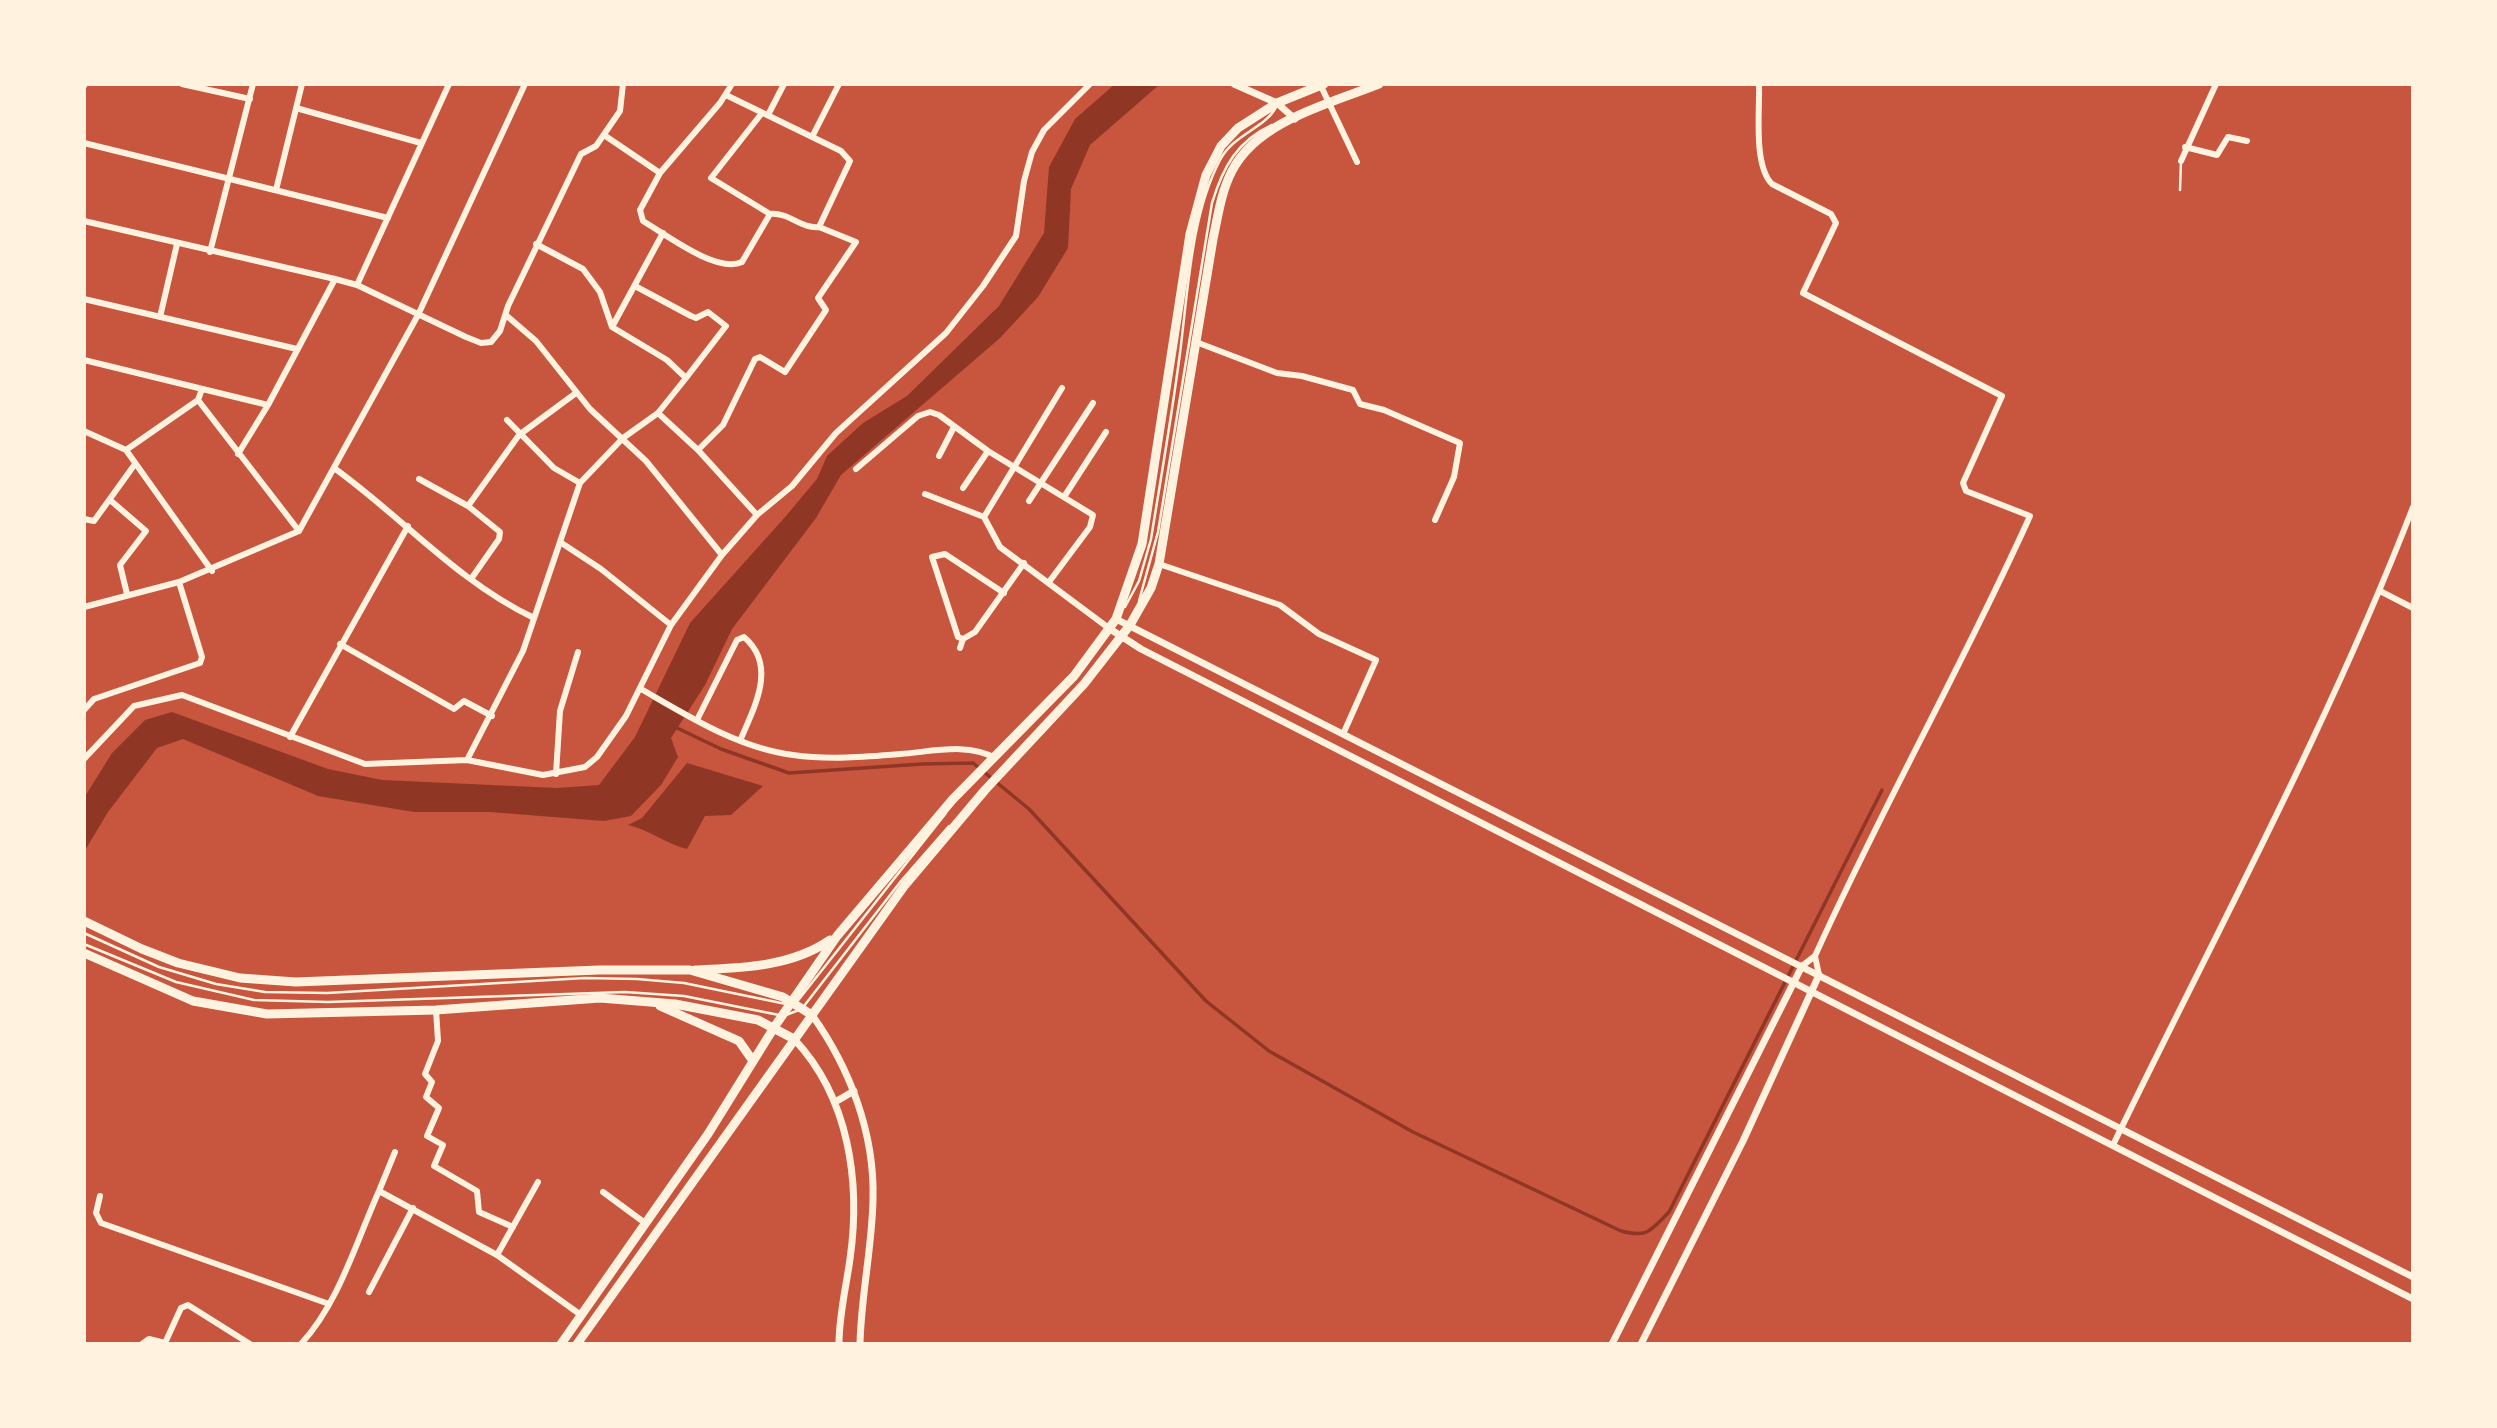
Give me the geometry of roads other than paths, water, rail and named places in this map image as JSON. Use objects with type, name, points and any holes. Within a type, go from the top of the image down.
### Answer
[{"type":"main road","points":[[561,1344],[678,1177],[782,1015],[795,1004],[837,936],[947,806],[1074,676],[1110,629],[1137,565],[1190,234],[1206,174],[1230,136],[1277,103],[1322,84]]},
{"type":"main road","points":[[577,1344],[905,885],[985,790],[1084,684],[1132,621],[1151,589],[1159,564],[1221,199],[1232,170],[1259,140],[1331,102],[1378,84]]},
{"type":"main road","points":[[84,921],[178,963],[240,978],[277,982],[600,970],[740,968],[799,957],[837,936]]},
{"type":"main road","points":[[84,953],[134,978],[220,1008],[267,1014],[436,1010],[585,998],[649,1001],[699,1008],[775,1026],[794,1039]]},
{"type":"main road","points":[[690,970],[795,1004],[812,1015]]},
{"type":"main road","points":[[649,1001],[739,1041],[753,1061]]},
{"type":"main road","points":[[678,1177],[690,1185]]},
{"type":"street","points":[[182,84],[250,99]]},
{"type":"street","points":[[210,252],[231,180],[253,84]]},
{"type":"street","points":[[276,190],[302,84]]},
{"type":"street","points":[[357,285],[449,84]]},
{"type":"street","points":[[84,607],[212,571],[299,531],[418,315],[525,84]]},
{"type":"street","points":[[84,221],[357,285],[481,342],[491,342],[507,316],[536,243],[581,154],[596,146],[620,111],[623,84]]},
{"type":"street","points":[[732,84],[726,95],[660,173],[640,210],[643,221],[686,249],[727,265],[737,265],[742,262],[770,214]]},
{"type":"street","points":[[698,450],[723,425],[755,359],[760,357],[787,371],[826,310],[818,298],[856,245],[851,237],[808,228],[778,213],[770,214],[712,180],[715,168],[765,114],[784,84]]},
{"type":"street","points":[[812,137],[839,84]]},
{"type":"street","points":[[84,759],[134,706],[181,695],[365,764],[467,760],[543,775],[585,766],[597,757],[644,690],[671,625],[722,555],[757,515],[792,486],[836,433],[946,333],[983,286],[1016,236],[1024,181],[1032,152],[1044,130],[1090,84]]},
{"type":"street","points":[[1234,84],[1277,103],[1295,119]]},
{"type":"street","points":[[1322,84],[1357,162]]},
{"type":"street","points":[[1612,1344],[1801,965],[1815,956],[1880,814],[1925,734],[2030,516],[1966,491],[1963,483],[2002,396],[1803,293],[1836,223],[1831,214],[1772,184],[1765,176],[1759,134],[1759,84]]},
{"type":"street","points":[[2181,161],[2185,147],[2216,84]]},
{"type":"street","points":[[726,95],[841,152],[850,161],[818,228]]},
{"type":"street","points":[[296,108],[421,144]]},
{"type":"street","points":[[604,135],[660,173]]},
{"type":"street","points":[[2185,147],[2217,155],[2228,137],[2247,141]]},
{"type":"street","points":[[84,143],[388,218]]},
{"type":"street","points":[[612,327],[663,233]]},
{"type":"street","points":[[536,243],[583,269],[600,292],[612,327],[667,360],[686,378]]},
{"type":"street","points":[[160,317],[177,244]]},
{"type":"street","points":[[238,454],[268,405],[335,279]]},
{"type":"street","points":[[467,760],[492,716],[523,651],[580,483],[623,438],[658,413],[726,326],[708,312],[696,318],[635,286]]},
{"type":"street","points":[[84,299],[297,349]]},
{"type":"street","points":[[507,316],[536,341],[576,393],[646,461],[722,555]]},
{"type":"street","points":[[1196,342],[1277,373],[1302,376],[1353,390],[1360,404],[1384,410],[1461,444],[1454,477],[1435,520]]},
{"type":"street","points":[[84,360],[268,405]]},
{"type":"street","points":[[984,517],[1062,388]]},
{"type":"street","points":[[126,450],[198,400],[202,389]]},
{"type":"street","points":[[468,506],[519,435],[576,393]]},
{"type":"street","points":[[198,400],[299,531]]},
{"type":"street","points":[[1029,501],[1093,403]]},
{"type":"street","points":[[856,469],[927,412],[939,415],[988,451],[1094,518],[1049,582]]},
{"type":"street","points":[[658,413],[698,450],[757,515]]},
{"type":"street","points":[[507,419],[519,435],[554,468],[580,483]]},
{"type":"street","points":[[939,456],[954,428]]},
{"type":"street","points":[[84,431],[126,450],[212,571]]},
{"type":"street","points":[[1064,497],[1106,432]]},
{"type":"street","points":[[963,488],[988,451]]},
{"type":"street","points":[[84,519],[94,521],[135,464]]},
{"type":"street","points":[[334,468],[471,579],[509,606],[534,618]]},
{"type":"street","points":[[419,479],[468,506],[500,531],[499,539],[471,579]]},
{"type":"street","points":[[925,494],[984,517],[1000,547],[1121,637],[2413,1299]]},
{"type":"street","points":[[110,500],[146,531],[120,565],[127,594]]},
{"type":"street","points":[[2113,1145],[2302,765],[2380,592],[2413,507]]},
{"type":"street","points":[[290,737],[408,526]]},
{"type":"street","points":[[560,542],[601,569],[671,625]]},
{"type":"street","points":[[963,639],[956,634],[931,561],[936,555],[945,554],[1004,593]]},
{"type":"street","points":[[960,648],[963,639],[975,632],[1024,563]]},
{"type":"street","points":[[1159,564],[1280,605],[1319,634],[1376,660],[1344,732]]},
{"type":"street","points":[[84,710],[94,699],[200,663],[202,657],[179,582]]},
{"type":"street","points":[[2380,592],[2413,608]]},
{"type":"street","points":[[1101,620],[1118,615],[1132,621],[1344,732],[2413,1277]]},
{"type":"street","points":[[695,719],[737,640],[744,637],[758,651],[762,682],[740,741]]},
{"type":"street","points":[[340,644],[456,710],[464,701],[492,716]]},
{"type":"street","points":[[556,774],[560,711],[578,652]]},
{"type":"street","points":[[644,690],[740,741],[791,755],[827,758],[949,750],[979,751],[993,760]]},
{"type":"street","points":[[84,694],[94,699]]},
{"type":"street","points":[[1641,1344],[1743,1142],[1819,975],[1815,956]]},
{"type":"street","points":[[436,1010],[438,1041],[425,1074],[432,1083],[426,1097],[439,1108],[427,1136],[443,1145],[435,1166],[477,1191],[479,1212],[513,1227]]},
{"type":"street","points":[[812,1015],[854,1091],[864,1122],[872,1169],[873,1199],[860,1344]]},
{"type":"street","points":[[794,1039],[807,1053],[835,1102],[851,1158],[854,1187],[850,1258],[839,1344]]},
{"type":"street","points":[[835,1102],[854,1091]]},
{"type":"street","points":[[301,1344],[329,1304],[395,1152]]},
{"type":"street","points":[[497,1255],[538,1182]]},
{"type":"street","points":[[379,1191],[497,1255],[580,1315]]},
{"type":"street","points":[[603,1192],[645,1223]]},
{"type":"street","points":[[100,1196],[96,1213],[102,1223],[329,1304]]},
{"type":"street","points":[[369,1292],[413,1208]]},
{"type":"street","points":[[850,1258],[868,1258]]},
{"type":"street","points":[[142,1344],[149,1339],[166,1341],[184,1307],[190,1306],[250,1344]]},
{"type":"lane","points":[[1132,621],[1158,532],[1218,183],[1236,150],[1249,138],[1270,125],[1295,119]]},
{"type":"lane","points":[[2179,190],[2181,161]]},
{"type":"lane","points":[[795,1004],[943,818],[947,806]]},
{"type":"lane","points":[[84,944],[176,982],[254,1000],[328,1002],[610,992],[684,996],[782,1015],[795,1004],[951,823],[961,819]]},
{"type":"lane","points":[[84,933],[159,967],[216,984],[265,992],[327,993],[586,978],[637,979],[684,983],[795,1004]]},
{"type":"waterway","points":[[673,726],[721,749],[789,773],[973,763],[1029,809],[1206,1001],[1269,1051],[1413,1132],[1621,1231],[1637,1234],[1653,1228],[1669,1212],[1882,790]]}]
